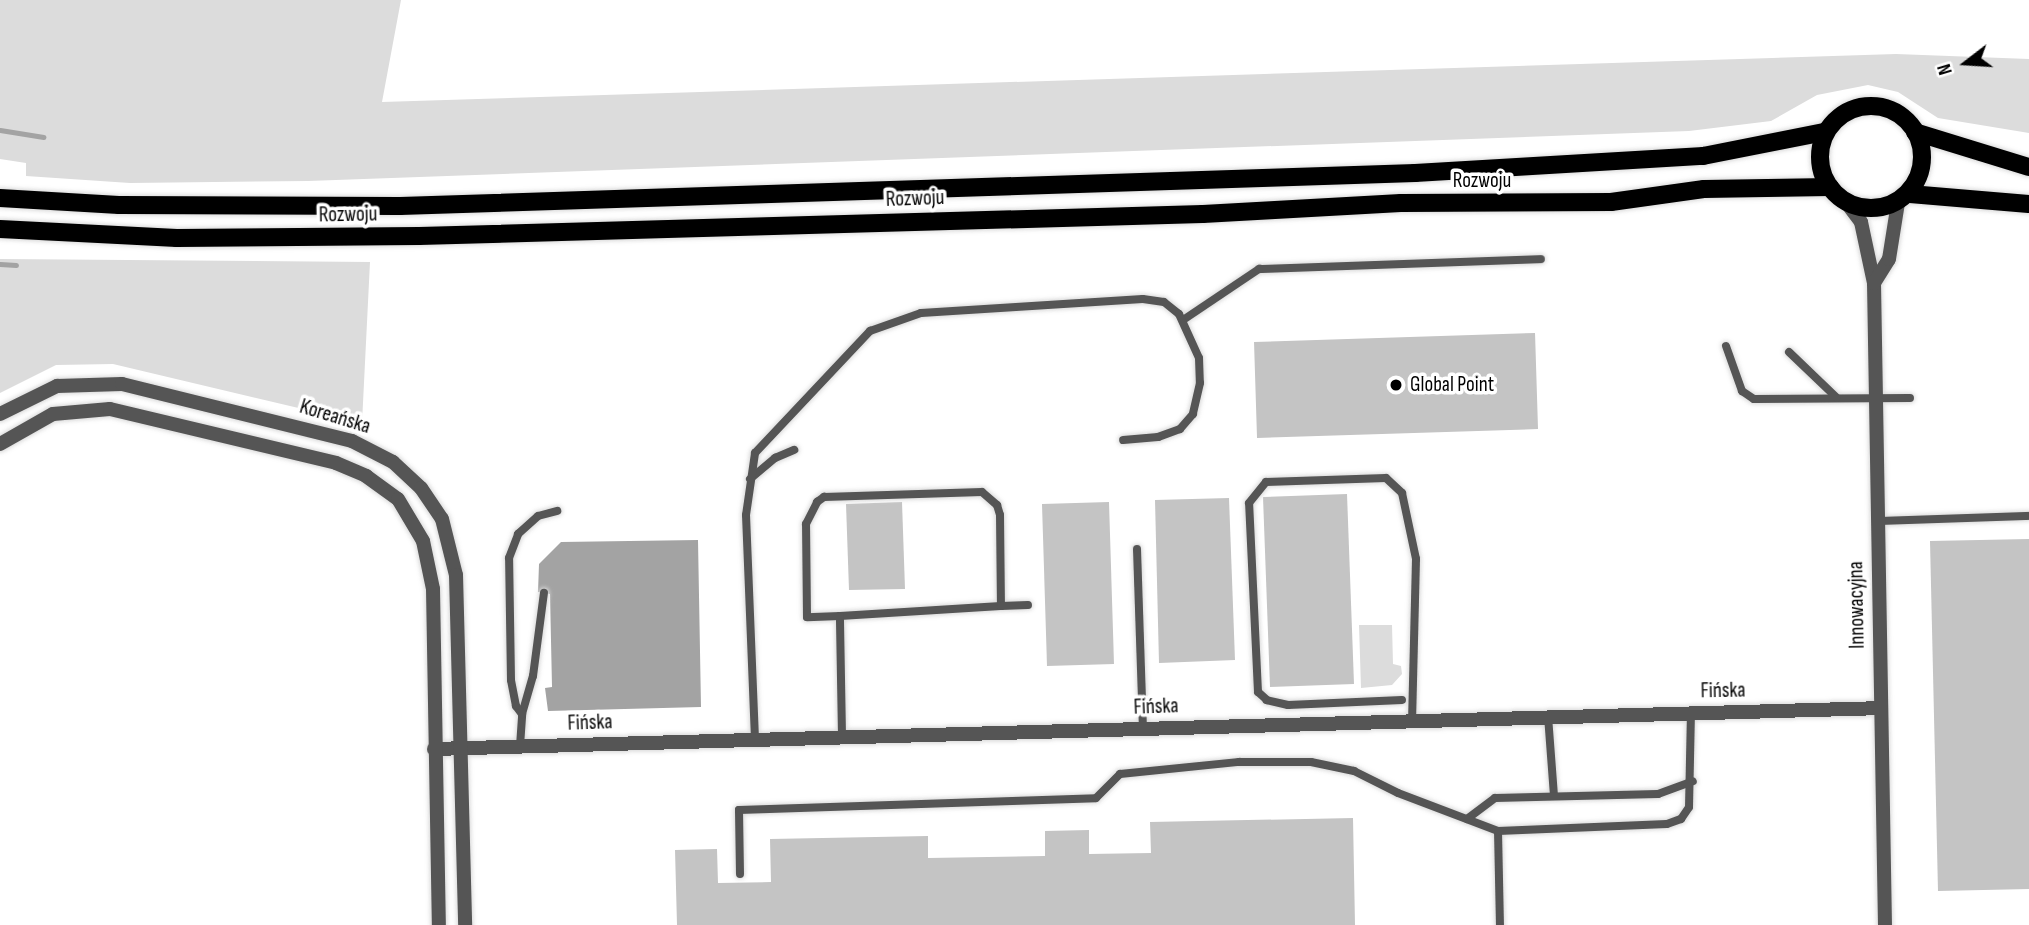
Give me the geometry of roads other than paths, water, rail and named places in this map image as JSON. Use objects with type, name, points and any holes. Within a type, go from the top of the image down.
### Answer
[{"type":"main road","points":[[2029,167],[1915,132],[1895,113],[1864,106],[1844,111],[1824,132],[1822,167],[1830,187],[1846,202],[1874,209],[1904,198],[2029,204]]},
{"type":"main road","name":"Rozwoju","points":[[0,198],[119,205],[400,206],[1415,173],[1668,160],[1774,145],[1824,132]]},
{"type":"main road","points":[[1904,198],[1924,158],[1915,132]]},
{"type":"main road","name":"Rozwoju","points":[[0,229],[177,238],[405,237],[1203,214],[1401,203],[1598,202],[1704,190],[1830,187]]},
{"type":"street","name":"Innowacyjna","points":[[1874,283],[1889,259],[1904,198]]},
{"type":"street","name":"Innowacyjna","points":[[1846,202],[1861,222],[1874,283],[1885,925]]},
{"type":"street","name":"Koreańska","points":[[0,414],[57,386],[122,384],[352,441],[393,462],[433,502],[454,556],[465,925]]},
{"type":"street","name":"Koreańska","points":[[0,444],[49,416],[76,409],[110,408],[336,463],[385,487],[408,510],[429,557],[439,925]]},
{"type":"street","name":"Fińska","points":[[434,750],[1412,719],[1880,708]]},
{"type":"lane","points":[[1182,320],[1259,269],[1541,259]]},
{"type":"lane","points":[[755,739],[746,515],[755,453],[870,331],[897,318],[921,313],[1143,299],[1164,302],[1182,320],[1199,358],[1200,383],[1193,414],[1180,429],[1158,437],[1123,440]]},
{"type":"lane","points":[[1726,346],[1742,391],[1755,399],[1910,398]]},
{"type":"lane","points":[[1789,352],[1836,398]]},
{"type":"lane","points":[[750,479],[775,458],[794,450]]},
{"type":"lane","points":[[1402,700],[1288,705],[1267,700],[1258,692],[1249,503],[1266,482],[1386,478],[1402,493],[1416,559],[1412,719]]},
{"type":"lane","points":[[1001,606],[1000,515],[982,492],[824,497],[810,508],[806,524],[807,617],[1028,606]]},
{"type":"lane","points":[[522,714],[516,706],[511,680],[509,558],[518,534],[538,516],[557,511]]},
{"type":"lane","points":[[1876,521],[2029,516]]},
{"type":"lane","points":[[1136,549],[1143,728]]},
{"type":"lane","points":[[520,746],[522,714],[533,676],[544,593]]},
{"type":"lane","points":[[840,616],[842,736]]},
{"type":"lane","points":[[740,874],[739,810],[1096,798],[1120,774],[1239,762],[1311,762],[1354,771],[1498,831],[1667,824],[1681,819],[1689,807],[1693,780],[1691,713]]},
{"type":"lane","points":[[1548,716],[1554,796]]},
{"type":"lane","points":[[1466,819],[1495,798],[1658,794],[1693,780]]},
{"type":"lane","points":[[1498,831],[1500,925]]},
{"type":"waterway","points":[[0,130],[43,137]]},
{"type":"waterway","points":[[0,264],[16,265]]},
{"type":"place","name":"Global Point","points":[[1396,385]]}]
